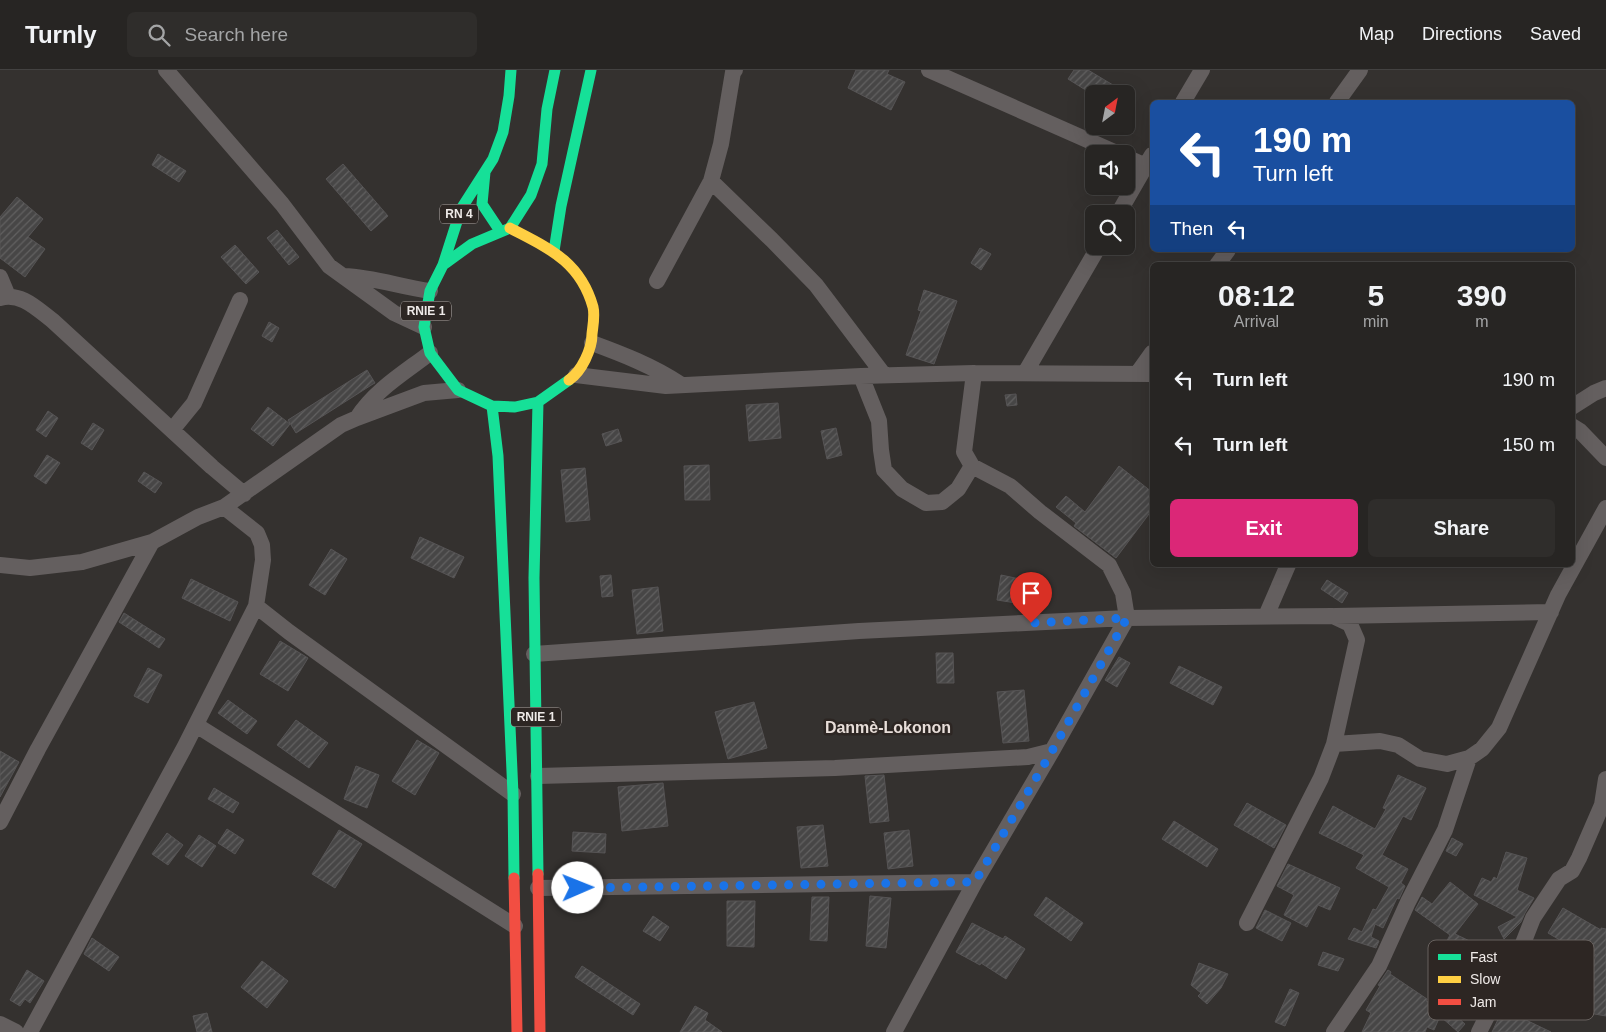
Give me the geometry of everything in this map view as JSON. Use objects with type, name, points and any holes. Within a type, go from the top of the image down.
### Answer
[{"type":"main road","name":"RN 4","points":[[443,264],[461,209],[492,159],[502,132],[511,70]]},
{"type":"main road","points":[[505,230],[531,195],[542,164],[547,108],[555,70]]},
{"type":"main road","points":[[554,251],[561,206],[591,70]]},
{"type":"main road","name":"RN 4","points":[[486,168],[482,204],[505,230]]},
{"type":"main road","name":"RNIE 1","points":[[505,230],[554,251],[579,275],[593,308],[592,343],[576,375],[538,402],[515,407],[492,406],[458,390],[430,353],[424,327],[430,291],[443,264],[472,244],[505,230]]},
{"type":"main road","name":"RNIE 1","points":[[538,402],[534,654],[538,776],[540,1032]]},
{"type":"main road","name":"RNIE 1","points":[[492,406],[498,456],[513,794],[517,1032]]},
{"type":"street","points":[[166,70],[282,204],[329,266],[394,313],[424,327]]},
{"type":"street","points":[[657,281],[711,182],[733,72],[735,70]]},
{"type":"street","points":[[929,70],[1099,145]]},
{"type":"street","points":[[1184,100],[1202,70]]},
{"type":"street","points":[[1338,100],[1360,70]]},
{"type":"street","points":[[1123,205],[1149,160],[1135,158]]},
{"type":"street","points":[[711,182],[772,240],[816,286],[884,375]]},
{"type":"street","points":[[1025,373],[1094,255]]},
{"type":"street","points":[[342,275],[360,276],[407,288],[430,291]]},
{"type":"street","points":[[0,278],[4,297],[25,300],[53,321],[244,494]]},
{"type":"street","points":[[172,430],[194,403],[240,300]]},
{"type":"street","points":[[592,343],[663,373],[680,384]]},
{"type":"street","points":[[357,418],[376,393],[430,353]]},
{"type":"street","points":[[576,375],[666,386],[974,372],[1145,374],[1150,359]]},
{"type":"street","points":[[894,1032],[975,882],[1127,618],[1123,592],[1109,566],[1010,486],[972,466],[964,452],[974,372]]},
{"type":"street","points":[[861,376],[879,421],[880,450],[884,470],[902,489],[926,503],[942,502],[958,489],[972,466]]},
{"type":"street","points":[[1575,405],[1594,392],[1606,388]]},
{"type":"street","points":[[0,566],[30,568],[82,562],[152,542],[198,517],[224,507],[341,425],[424,393],[458,390]]},
{"type":"street","points":[[1575,428],[1606,458]]},
{"type":"street","points":[[30,1032],[196,725],[256,606],[263,560],[262,545],[258,533],[224,507]]},
{"type":"street","points":[[1575,564],[1606,508]]},
{"type":"street","points":[[0,822],[152,542]]},
{"type":"street","points":[[1266,616],[1287,567]]},
{"type":"street","points":[[1334,744],[1380,741],[1398,745],[1420,759],[1447,764],[1469,758],[1482,749],[1499,728],[1558,595],[1573,567]]},
{"type":"street","points":[[256,606],[289,632],[513,794]]},
{"type":"street","points":[[534,654],[859,631],[1127,618],[1551,612]]},
{"type":"street","points":[[1247,923],[1320,778],[1334,744],[1357,640],[1350,624],[1333,616]]},
{"type":"street","points":[[196,725],[515,926]]},
{"type":"street","points":[[538,776],[835,768],[1028,757],[1052,751]]},
{"type":"street","points":[[1334,1032],[1379,966],[1408,902],[1445,830],[1469,758]]},
{"type":"street","points":[[1524,940],[1533,918],[1559,879],[1572,871],[1579,858],[1602,805],[1606,779]]},
{"type":"street","points":[[538,888],[975,882]]},
{"type":"street","points":[[1480,1032],[1486,1020]]},
{"type":"street","points":[[0,1024],[16,1032]]},
{"type":"building","points":[[856,70],[889,70],[887,74],[905,82],[891,110],[848,88]]},
{"type":"building","points":[[1074,70],[1088,70],[1113,85],[1085,85],[1085,90],[1068,79]]},
{"type":"building","points":[[158,154],[186,171],[179,182],[152,165]]},
{"type":"building","points":[[343,164],[388,216],[371,231],[326,179]]},
{"type":"building","points":[[17,197],[43,219],[28,237],[45,249],[25,277],[0,258],[0,217]]},
{"type":"building","points":[[277,230],[299,257],[289,265],[267,238]]},
{"type":"building","points":[[235,245],[259,272],[246,284],[221,257]]},
{"type":"building","points":[[980,248],[991,254],[981,270],[971,263]]},
{"type":"building","points":[[924,290],[957,301],[934,364],[906,355],[921,311],[918,310]]},
{"type":"building","points":[[269,322],[279,328],[272,342],[262,336]]},
{"type":"building","points":[[367,370],[375,383],[296,433],[288,420]]},
{"type":"building","points":[[1016,394],[1017,405],[1007,406],[1005,395]]},
{"type":"building","points":[[778,403],[781,438],[749,441],[746,405]]},
{"type":"building","points":[[268,407],[290,424],[273,446],[251,429]]},
{"type":"building","points":[[48,411],[58,418],[46,437],[36,430]]},
{"type":"building","points":[[93,423],[104,430],[92,450],[81,443]]},
{"type":"building","points":[[836,428],[842,455],[827,459],[821,431]]},
{"type":"building","points":[[618,429],[622,441],[606,446],[602,434]]},
{"type":"building","points":[[47,455],[60,463],[46,484],[34,476]]},
{"type":"building","points":[[709,465],[710,500],[685,500],[684,466]]},
{"type":"building","points":[[1119,466],[1150,490],[1150,513],[1116,558],[1074,526],[1076,523],[1056,507],[1066,496],[1085,512]]},
{"type":"building","points":[[585,468],[590,520],[566,522],[561,470]]},
{"type":"building","points":[[144,472],[162,483],[155,493],[138,481]]},
{"type":"building","points":[[420,537],[464,557],[454,578],[411,558]]},
{"type":"building","points":[[331,549],[347,559],[325,595],[309,585]]},
{"type":"building","points":[[611,575],[613,596],[602,597],[600,576]]},
{"type":"building","points":[[1001,575],[1020,579],[1016,603],[997,600]]},
{"type":"building","points":[[191,579],[238,602],[230,621],[182,598]]},
{"type":"building","points":[[1327,580],[1348,593],[1342,603],[1321,589]]},
{"type":"building","points":[[658,587],[663,631],[637,634],[632,590]]},
{"type":"building","points":[[124,613],[165,639],[159,648],[119,622]]},
{"type":"building","points":[[280,641],[308,658],[288,691],[260,674]]},
{"type":"building","points":[[936,653],[953,653],[954,683],[937,683]]},
{"type":"building","points":[[1119,657],[1130,663],[1117,687],[1105,680]]},
{"type":"building","points":[[1179,666],[1222,687],[1213,705],[1170,683]]},
{"type":"building","points":[[148,668],[162,675],[148,703],[134,696]]},
{"type":"building","points":[[1024,690],[1029,741],[1003,743],[997,692]]},
{"type":"building","points":[[228,700],[257,721],[247,734],[218,713]]},
{"type":"building","points":[[754,702],[767,748],[728,759],[715,712]]},
{"type":"building","points":[[296,720],[328,743],[309,768],[277,745]]},
{"type":"building","points":[[417,740],[439,753],[415,795],[392,781]]},
{"type":"building","points":[[0,751],[19,762],[0,797]]},
{"type":"building","points":[[356,766],[379,775],[367,808],[344,799]]},
{"type":"building","points":[[884,775],[889,821],[870,823],[865,776]]},
{"type":"building","points":[[1398,775],[1426,788],[1411,820],[1403,816],[1382,855],[1408,869],[1401,883],[1405,886],[1399,899],[1397,898],[1383,928],[1375,924],[1371,937],[1379,941],[1376,948],[1348,939],[1354,928],[1362,932],[1373,909],[1376,910],[1389,887],[1356,868],[1364,855],[1319,833],[1333,806],[1375,829],[1386,809],[1383,808]]},
{"type":"building","points":[[663,783],[668,826],[622,831],[618,787]]},
{"type":"building","points":[[214,788],[239,803],[233,813],[208,799]]},
{"type":"building","points":[[1247,803],[1286,825],[1274,848],[1234,825]]},
{"type":"building","points":[[1174,821],[1218,849],[1207,867],[1162,839]]},
{"type":"building","points":[[823,825],[828,866],[801,868],[797,827]]},
{"type":"building","points":[[227,829],[244,840],[235,854],[218,843]]},
{"type":"building","points":[[339,830],[362,844],[335,888],[312,874]]},
{"type":"building","points":[[909,830],[913,866],[888,869],[884,833]]},
{"type":"building","points":[[573,832],[606,834],[605,853],[572,851]]},
{"type":"building","points":[[167,833],[183,845],[168,865],[152,854]]},
{"type":"building","points":[[199,835],[216,846],[202,867],[185,856]]},
{"type":"building","points":[[1452,838],[1463,844],[1456,856],[1446,851]]},
{"type":"building","points":[[1506,852],[1527,858],[1517,890],[1534,898],[1521,922],[1504,939],[1498,927],[1517,917],[1474,895],[1482,878],[1491,882],[1494,877],[1497,879]]},
{"type":"building","points":[[1288,864],[1340,888],[1330,910],[1318,905],[1307,927],[1284,915],[1294,895],[1277,886]]},
{"type":"building","points":[[1450,882],[1478,904],[1455,934],[1468,940],[1447,940],[1450,935],[1415,910],[1422,897],[1432,904]]},
{"type":"building","points":[[870,896],[891,898],[886,948],[866,946]]},
{"type":"building","points":[[812,897],[829,897],[827,941],[810,940]]},
{"type":"building","points":[[1046,897],[1083,923],[1071,941],[1034,915]]},
{"type":"building","points":[[727,901],[755,901],[754,947],[727,946]]},
{"type":"building","points":[[1563,908],[1601,930],[1601,928],[1606,929],[1606,1016],[1594,1014],[1594,963],[1596,954],[1594,956],[1594,940],[1560,940],[1548,933]]},
{"type":"building","points":[[1265,910],[1291,923],[1282,941],[1256,928]]},
{"type":"building","points":[[653,916],[669,927],[660,941],[643,931]]},
{"type":"building","points":[[972,923],[1003,939],[1005,936],[1025,949],[1006,979],[981,963],[980,965],[956,952]]},
{"type":"building","points":[[92,938],[119,957],[109,971],[84,954]]},
{"type":"building","points":[[1323,952],[1344,959],[1338,971],[1318,965]]},
{"type":"building","points":[[262,961],[288,981],[267,1008],[241,987]]},
{"type":"building","points":[[1199,963],[1228,974],[1221,988],[1207,1004],[1198,996],[1201,993],[1191,985]]},
{"type":"building","points":[[582,966],[640,1004],[633,1015],[575,977]]},
{"type":"building","points":[[27,970],[44,981],[30,1003],[25,999],[20,1006],[10,1000]]},
{"type":"building","points":[[1388,970],[1391,972],[1390,974],[1427,999],[1428,1020],[1438,1020],[1434,1030],[1427,1027],[1425,1032],[1362,1032],[1371,1013],[1366,1010],[1380,986],[1378,985]]},
{"type":"building","points":[[1290,989],[1299,993],[1285,1026],[1275,1022]]},
{"type":"building","points":[[695,1006],[708,1013],[705,1020],[722,1032],[680,1032]]},
{"type":"building","points":[[207,1013],[212,1032],[197,1032],[193,1016]]},
{"type":"building","points":[[1444,1020],[1461,1020],[1465,1024],[1458,1032]]},
{"type":"building","points":[[1498,1020],[1526,1020],[1551,1032],[1492,1032]]},
{"type":"traffic: fast","points":[[443,265],[461,209],[493,159],[503,132],[511,70]]},
{"type":"traffic: fast","points":[[555,70],[547,109],[542,164],[531,195],[510,228],[472,244],[443,265],[430,291],[424,327],[430,353],[458,390],[492,406],[515,407],[538,402],[569,380]]},
{"type":"traffic: fast","points":[[554,251],[561,206],[591,70]]},
{"type":"traffic: fast","points":[[485,172],[482,204],[500,231]]},
{"type":"traffic: fast","points":[[538,402],[534,578],[538,874]]},
{"type":"traffic: fast","points":[[492,406],[498,456],[513,794],[514,878]]},
{"type":"traffic: slow","points":[[510,228],[537,242],[561,258],[580,278],[587,291],[594,310],[592,340],[582,365],[569,380]]},
{"type":"traffic: jam","points":[[538,874],[540,1032]]},
{"type":"traffic: jam","points":[[514,878],[517,1032]]},
{"type":"district","name":"Danmè-Lokonon","points":[[888,727]]},
{"type":"route","points":[[578,888],[975,882],[1127,618],[1031,623]]}]
